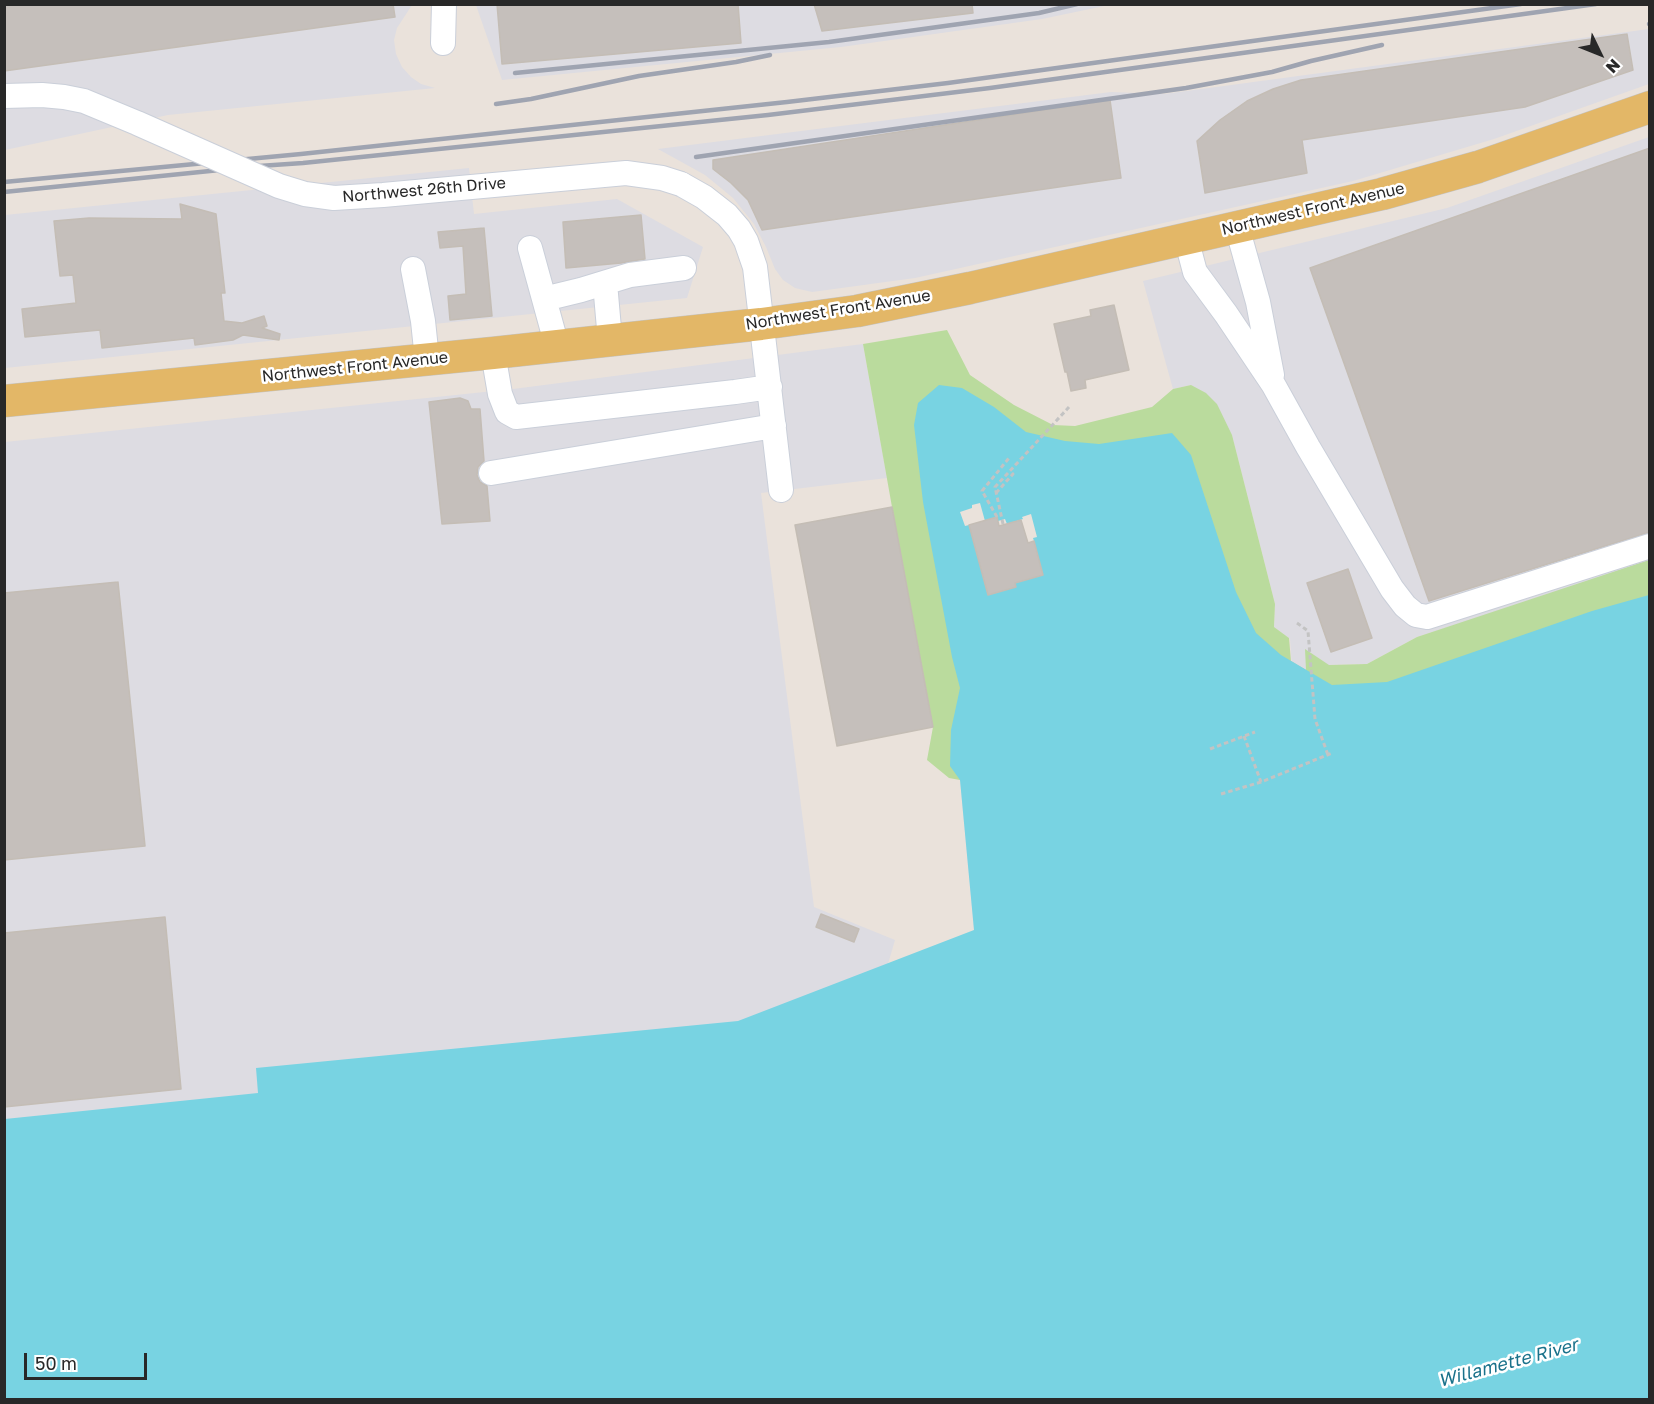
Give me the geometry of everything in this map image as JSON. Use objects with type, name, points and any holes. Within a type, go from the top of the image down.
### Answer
[{"type":"main road","name":"Northwest Front Avenue","points":[[4,401],[493,353],[761,324],[857,310],[959,290],[1421,184],[1478,167],[1650,107]]},
{"type":"street","points":[[443,43],[444,4]]},
{"type":"street","name":"Northwest 26th Drive","points":[[4,96],[42,95],[84,101],[279,186],[305,194],[334,198],[626,173],[662,178],[681,184],[704,197],[727,215],[746,241],[755,267],[781,490]]},
{"type":"street","points":[[1237,227],[1258,302],[1273,384]]},
{"type":"street","points":[[1186,238],[1195,272],[1273,384],[1392,589],[1405,606],[1416,615],[1427,617],[1650,546]]},
{"type":"street","points":[[530,248],[557,346]]},
{"type":"street","points":[[544,299],[630,275],[684,268]]},
{"type":"street","points":[[413,269],[423,321],[427,359]]},
{"type":"street","points":[[605,283],[610,340]]},
{"type":"street","points":[[493,353],[500,394],[507,412],[516,417],[770,387]]},
{"type":"street","points":[[491,473],[774,426]]},
{"type":"path","points":[[1003,524],[994,487],[1070,407]]},
{"type":"path","points":[[997,517],[982,491],[1009,458]]},
{"type":"path","points":[[996,493],[1014,474],[1010,471]]},
{"type":"path","points":[[1297,623],[1308,631],[1316,719],[1328,755]]},
{"type":"path","points":[[1210,749],[1254,732]]},
{"type":"path","points":[[1244,736],[1261,782]]},
{"type":"path","points":[[1221,794],[1261,782],[1332,753]]},
{"type":"shaded area","points":[[4,5],[412,5],[397,28],[394,40],[396,54],[402,67],[411,77],[421,84],[435,88],[168,115],[5,150]]},
{"type":"shaded area","points":[[476,5],[1109,5],[1042,19],[841,47],[502,80]]},
{"type":"shaded area","points":[[1649,29],[1649,84],[1494,139],[1353,181],[915,278],[812,292],[795,288],[783,280],[775,269],[754,224],[733,198],[705,175],[658,149],[1111,92],[1164,94]]},
{"type":"shaded area","points":[[1649,137],[1649,564],[1417,637],[1367,664],[1329,665],[1311,720],[1296,723],[1290,639],[1274,627],[1275,604],[1232,435],[1191,385],[1173,389],[1143,281],[1447,208]]},
{"type":"shaded area","points":[[469,168],[474,214],[617,199],[703,247],[687,298],[5,368],[5,215]]},
{"type":"shaded area","points":[[863,344],[887,478],[761,493],[814,907],[895,940],[888,964],[974,931],[960,780],[1042,1067],[5,1173],[5,442],[513,389]]},
{"type":"green space","points":[[947,330],[970,375],[1014,405],[1053,425],[1075,426],[1152,407],[1173,389],[1191,385],[1206,393],[1217,404],[1232,435],[1275,604],[1274,627],[1289,638],[1291,661],[1306,670],[1305,649],[1329,665],[1367,664],[1417,637],[1649,560],[1649,639],[1402,726],[966,588],[960,780],[949,778],[927,760],[933,727],[863,344]]},
{"type":"water","name":"Willamette River","points":[[939,385],[962,388],[994,407],[1026,432],[1065,441],[1099,444],[1172,433],[1191,455],[1236,592],[1256,633],[1281,655],[1332,685],[1387,682],[1592,611],[1649,595],[1649,1399],[5,1400],[5,1119],[258,1093],[256,1068],[738,1021],[974,930],[960,780],[950,766],[951,730],[960,688],[923,502],[914,425],[918,403]]},
{"type":"pier","points":[[980,503],[985,521],[965,526],[960,512]]},
{"type":"pier","points":[[1031,514],[1037,537],[1033,538],[1034,541],[1014,547],[1007,555],[998,521],[1005,519],[1007,524]]},
{"type":"building","points":[[4,4],[393,4],[395,17],[4,71]]},
{"type":"building","points":[[497,4],[738,4],[741,43],[502,64]]},
{"type":"building","points":[[814,4],[972,4],[973,13],[822,31]]},
{"type":"building","points":[[1627,34],[1633,70],[1525,107],[1302,140],[1307,173],[1205,193],[1197,141],[1220,120],[1247,101],[1273,89],[1301,80]]},
{"type":"building","points":[[1110,100],[1121,178],[762,230],[748,200],[713,169],[713,160]]},
{"type":"building","points":[[1650,148],[1650,532],[1429,601],[1310,268]]},
{"type":"building","points":[[180,204],[216,214],[225,293],[221,293],[224,321],[242,323],[264,316],[267,326],[262,328],[280,334],[279,340],[243,335],[233,340],[195,345],[194,338],[102,348],[100,330],[25,337],[22,309],[76,303],[73,275],[60,276],[54,221],[89,218],[182,219]]},
{"type":"building","points":[[641,215],[645,259],[566,268],[563,222]]},
{"type":"building","points":[[484,228],[492,316],[450,320],[448,296],[466,294],[463,246],[440,248],[438,232]]},
{"type":"building","points":[[1114,305],[1129,370],[1085,380],[1086,388],[1071,391],[1054,324],[1091,316],[1090,310]]},
{"type":"building","points":[[460,398],[468,401],[471,409],[480,409],[484,461],[478,467],[477,475],[480,482],[487,486],[490,521],[442,524],[429,402]]},
{"type":"building","points":[[892,507],[933,727],[837,746],[795,525]]},
{"type":"building","points":[[997,517],[999,526],[1021,520],[1028,543],[1034,541],[1043,575],[1015,583],[1016,587],[988,595],[969,525]]},
{"type":"building","points":[[1348,569],[1372,638],[1331,652],[1307,583]]},
{"type":"building","points":[[118,582],[145,846],[4,860],[4,593]]},
{"type":"building","points":[[821,914],[859,929],[854,942],[816,927]]},
{"type":"building","points":[[165,917],[181,1089],[4,1107],[4,933]]},
{"type":"railway","points":[[515,73],[829,42],[1039,13],[1077,4]]},
{"type":"railway","points":[[4,182],[301,154],[787,102],[948,83],[1521,4]]},
{"type":"railway","points":[[4,192],[768,115],[990,88],[1596,4]]},
{"type":"railway","points":[[696,157],[1186,88],[1272,72],[1382,45]]},
{"type":"railway","points":[[496,104],[531,99],[639,76],[770,55]]}]
